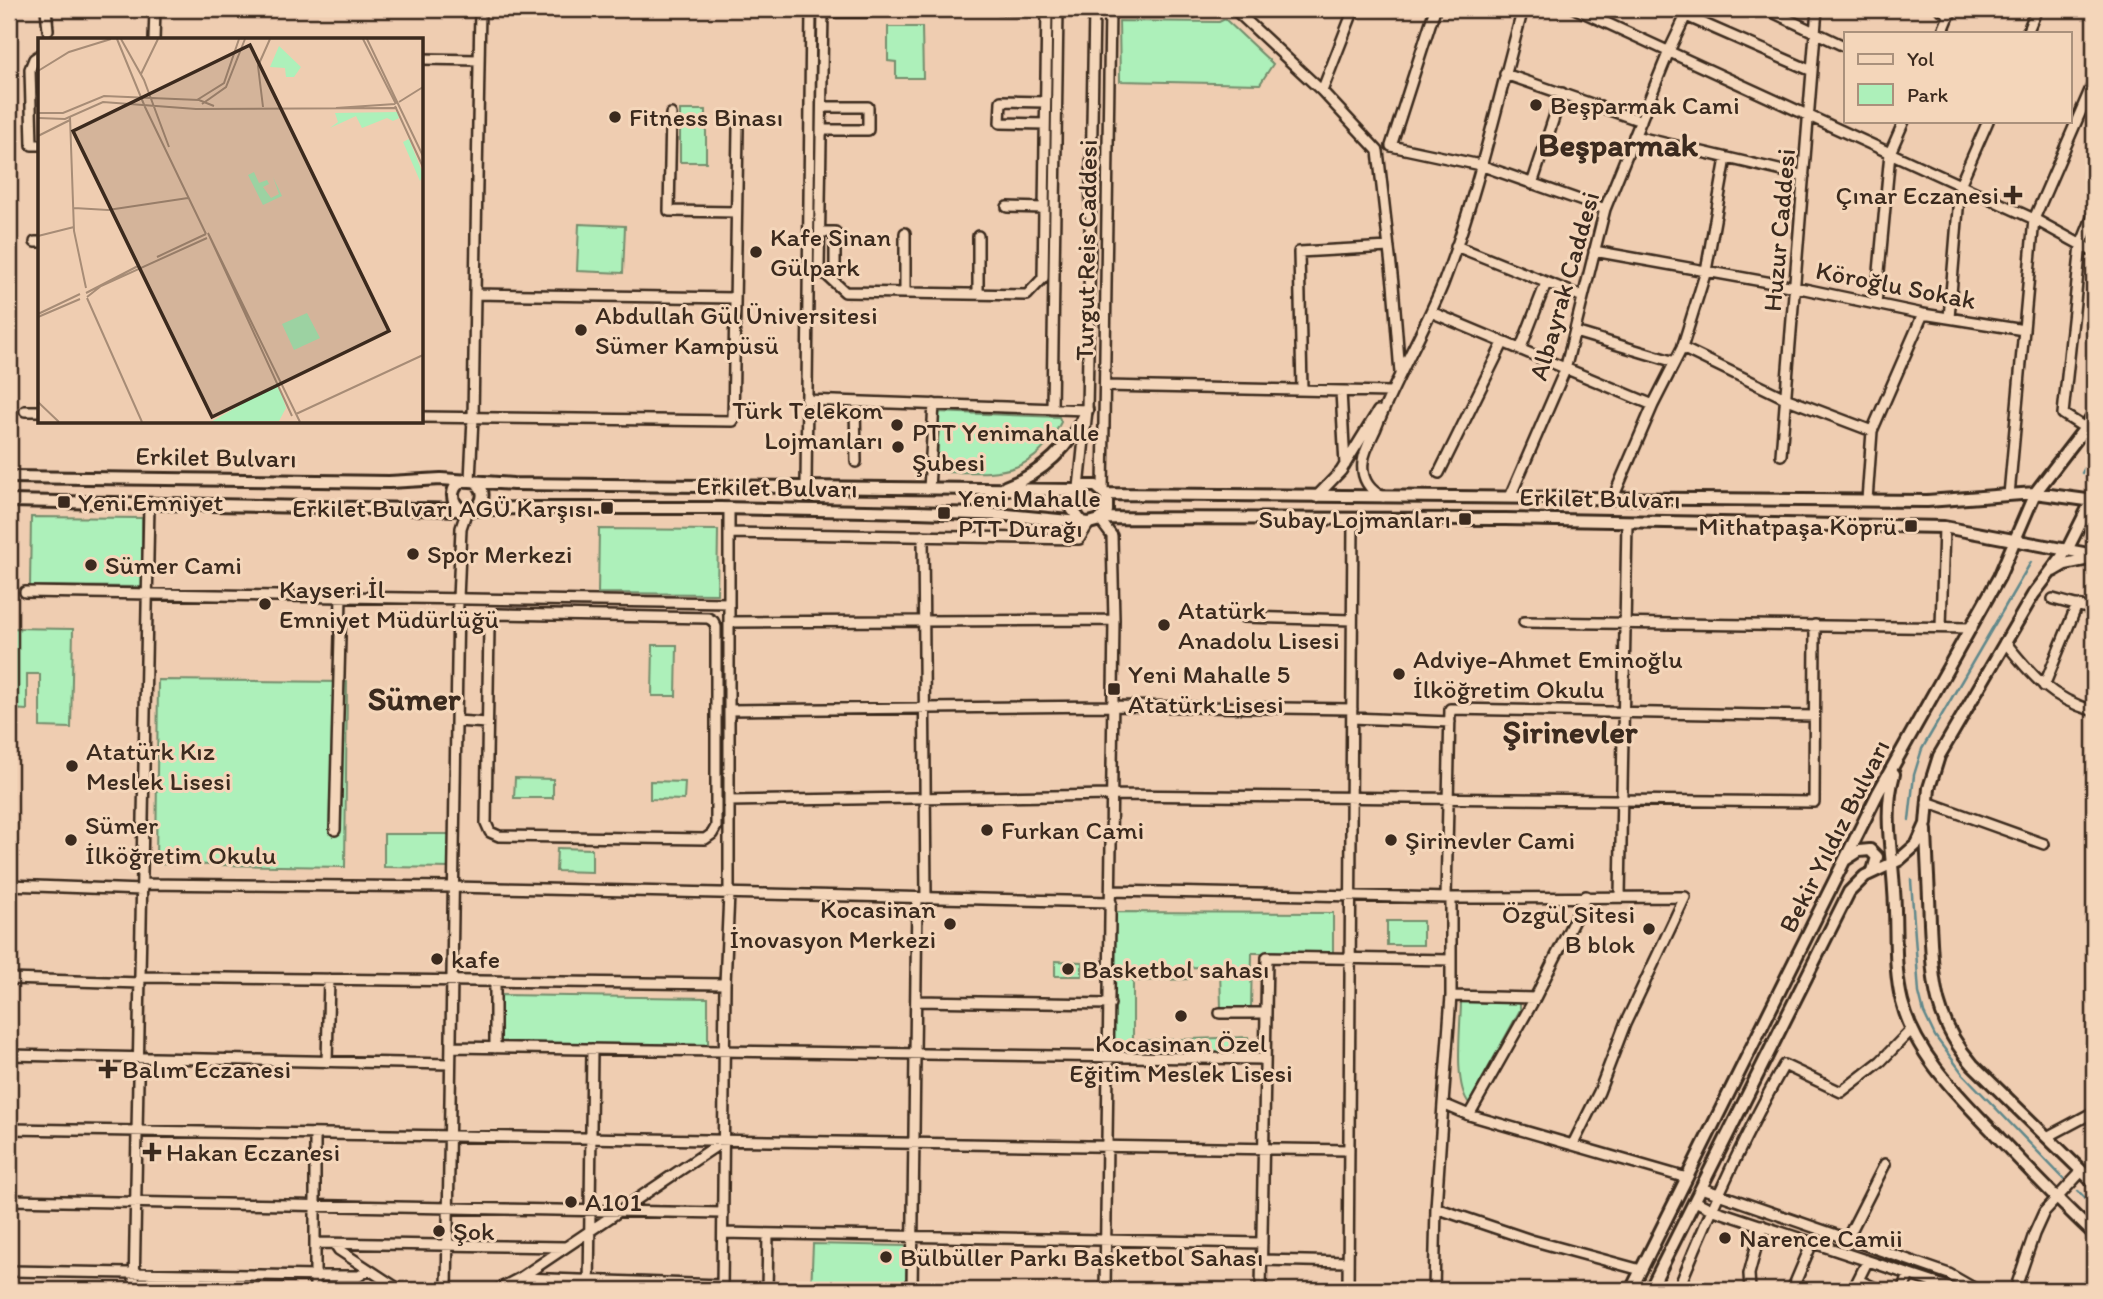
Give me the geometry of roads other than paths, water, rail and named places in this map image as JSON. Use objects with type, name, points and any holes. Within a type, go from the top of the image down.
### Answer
[{"type":"main road","points":[[996,490],[1032,474],[1054,458],[1076,432],[1087,410]]},
{"type":"main road","name":"Bekir Yıldız Bulvarı","points":[[1631,1290],[1845,860],[1999,577],[2035,493],[2094,413]]},
{"type":"main road","name":"Erkilet Bulvarı","points":[[9,477],[389,482],[469,480],[513,484],[1078,489]]},
{"type":"main road","points":[[469,480],[479,484],[483,494],[481,504],[467,510],[455,503],[453,493],[456,486],[469,480]]},
{"type":"main road","points":[[1094,486],[1104,493],[1108,508],[1093,520],[1074,514],[1072,497],[1078,489],[1094,486]]},
{"type":"main road","name":"Erkilet Bulvarı","points":[[1104,493],[1927,501],[2035,493],[2093,499]]},
{"type":"main road","name":"Bekir Yıldız Bulvarı","points":[[1650,1290],[1849,892],[1873,871],[1912,850],[1920,838],[1926,824],[1927,802],[1939,756],[2033,595],[2067,550],[2093,499]]},
{"type":"main road","name":"Erkilet Bulvarı","points":[[9,501],[467,510],[729,508],[930,512],[1093,520],[1353,519],[1944,527],[2094,556]]},
{"type":"main road","points":[[2050,572],[2094,556]]},
{"type":"main road","points":[[1900,755],[1892,780],[1888,807],[1899,990],[1912,1029],[1953,1089],[2094,1234]]},
{"type":"main road","points":[[1926,824],[1933,984],[1940,1009],[1953,1038],[1966,1057],[2094,1183]]},
{"type":"main road","points":[[1845,860],[1859,851],[1870,850],[1877,857],[1873,871]]},
{"type":"street","points":[[46,9],[48,30]]},
{"type":"street","points":[[154,38],[155,9]]},
{"type":"street","points":[[469,480],[473,418],[480,9]]},
{"type":"street","points":[[806,487],[811,9]]},
{"type":"street","points":[[868,9],[868,12],[823,10],[819,268],[845,292],[1027,295],[1043,278],[1047,10],[1000,9]]},
{"type":"street","points":[[1052,409],[1058,9]]},
{"type":"street","name":"Turgut Reis Caddesi","points":[[1078,489],[1087,410],[1094,9]]},
{"type":"street","points":[[1110,11],[1193,12],[1195,9]]},
{"type":"street","points":[[1234,9],[1322,91],[1378,151],[1400,375]]},
{"type":"street","points":[[1322,91],[1354,9]]},
{"type":"street","points":[[1391,146],[1435,9]]},
{"type":"street","points":[[1316,497],[1345,465],[1400,375],[1431,312],[1456,246],[1523,9]]},
{"type":"street","points":[[1576,9],[2034,219],[2094,252]]},
{"type":"street","points":[[1766,9],[1844,46]]},
{"type":"street","name":"Huzur Caddesi","points":[[1781,455],[1817,9]]},
{"type":"street","points":[[1940,9],[1951,11],[1942,32]]},
{"type":"street","points":[[2027,32],[2037,9]]},
{"type":"street","name":"Turgut Reis Caddesi","points":[[1104,493],[1110,11]]},
{"type":"street","points":[[1688,12],[1812,71]]},
{"type":"street","name":"Albayrak Caddesi","points":[[1510,497],[1566,370],[1605,209],[1669,51],[1688,12]]},
{"type":"street","points":[[38,57],[32,62],[30,69],[32,145],[38,145]]},
{"type":"street","points":[[424,59],[479,60]]},
{"type":"street","points":[[1505,74],[1641,121]]},
{"type":"street","points":[[2009,495],[2034,219],[2094,81]]},
{"type":"street","points":[[1532,184],[1562,93]]},
{"type":"street","points":[[1045,102],[1001,101],[1000,123],[1045,124]]},
{"type":"street","points":[[821,107],[868,107],[868,130],[821,130]]},
{"type":"street","points":[[671,114],[668,211],[736,212]]},
{"type":"street","points":[[1876,304],[1890,153],[1904,122]]},
{"type":"street","points":[[1949,318],[1960,185],[1988,122]]},
{"type":"street","points":[[424,417],[733,421],[738,129]]},
{"type":"street","points":[[1634,136],[1804,176]]},
{"type":"street","points":[[1378,151],[1391,146],[1480,165],[1605,209]]},
{"type":"street","points":[[1613,498],[1653,405],[1682,348],[1706,271],[1726,158]]},
{"type":"street","points":[[1007,206],[1044,208]]},
{"type":"street","points":[[2092,442],[2085,428],[2063,414],[2081,245],[2094,213]]},
{"type":"street","points":[[820,232],[835,232],[835,268]]},
{"type":"street","points":[[905,233],[905,293]]},
{"type":"street","points":[[978,236],[978,295]]},
{"type":"street","points":[[1456,246],[1583,297]]},
{"type":"street","points":[[1302,390],[1299,252],[1389,247]]},
{"type":"street","name":"Köroğlu Sokak","points":[[1594,251],[1795,287],[1923,314],[2024,330]]},
{"type":"street","points":[[1520,350],[1546,282]]},
{"type":"street","points":[[475,294],[735,298]]},
{"type":"street","points":[[1431,312],[1653,405]]},
{"type":"street","points":[[1867,500],[1872,431],[1923,314]]},
{"type":"street","points":[[1575,331],[1675,362]]},
{"type":"street","points":[[1439,473],[1503,343]]},
{"type":"street","points":[[1682,348],[1786,398],[1872,431]]},
{"type":"street","points":[[1105,386],[1390,392]]},
{"type":"street","points":[[1341,391],[1345,465]]},
{"type":"street","points":[[1384,497],[1369,487],[1363,466],[1364,457],[1390,392]]},
{"type":"street","points":[[806,400],[1087,410]]},
{"type":"street","points":[[855,402],[856,462]]},
{"type":"street","points":[[929,489],[934,404]]},
{"type":"street","points":[[25,411],[38,411]]},
{"type":"street","points":[[134,1290],[149,504]]},
{"type":"street","points":[[520,1278],[589,1285],[722,1288],[725,984],[729,894],[729,508]]},
{"type":"street","points":[[447,1290],[458,599],[461,527],[467,510]]},
{"type":"street","points":[[1348,1290],[1353,519]]},
{"type":"street","points":[[729,533],[1079,539],[1093,520],[1112,536],[1114,620],[1105,1290]]},
{"type":"street","points":[[1620,896],[1627,522]]},
{"type":"street","points":[[1941,627],[1944,527]]},
{"type":"street","points":[[912,1290],[916,1001],[925,798],[923,536]]},
{"type":"street","points":[[25,592],[729,603]]},
{"type":"street","points":[[335,830],[341,597]]},
{"type":"street","points":[[2053,599],[2094,610]]},
{"type":"street","points":[[2044,686],[2077,605]]},
{"type":"street","points":[[495,615],[711,619],[716,627],[714,832],[705,839],[493,834],[486,823],[487,723],[489,624],[495,615]]},
{"type":"street","points":[[1242,617],[1352,620]]},
{"type":"street","points":[[729,622],[1114,620]]},
{"type":"street","points":[[1524,622],[1972,628]]},
{"type":"street","points":[[729,801],[1112,795],[1814,802],[1815,625]]},
{"type":"street","points":[[2005,642],[2044,686],[2063,700],[2094,711]]},
{"type":"street","points":[[729,710],[1113,706],[1352,713],[1450,722]]},
{"type":"street","points":[[1434,1290],[1436,1208],[1451,996],[1448,898],[1450,709],[1814,716]]},
{"type":"street","points":[[456,721],[487,723]]},
{"type":"street","points":[[1927,802],[2043,844]]},
{"type":"street","points":[[9,885],[453,887],[1111,902]]},
{"type":"street","points":[[1111,891],[1448,898],[1685,897],[1625,1024],[1599,1092],[1573,1144]]},
{"type":"street","points":[[1469,1115],[1535,998],[1586,896]]},
{"type":"street","points":[[1261,1290],[1267,957],[1451,960]]},
{"type":"street","points":[[9,979],[329,979],[725,984]]},
{"type":"street","points":[[327,1062],[329,979]]},
{"type":"street","points":[[495,981],[495,1048]]},
{"type":"street","points":[[1451,996],[1535,998]]},
{"type":"street","points":[[916,1001],[1110,1004]]},
{"type":"street","points":[[1220,1013],[1266,1013]]},
{"type":"street","points":[[1678,1290],[1718,1194],[1784,1065],[1841,1092],[1881,1061],[1912,1029]]},
{"type":"street","points":[[451,1046],[1265,1059]]},
{"type":"street","points":[[589,1285],[592,1049]]},
{"type":"street","points":[[9,1055],[450,1064]]},
{"type":"street","points":[[1443,1104],[1469,1115],[1687,1178]]},
{"type":"street","points":[[2047,1137],[2094,1112]]},
{"type":"street","points":[[9,1129],[1349,1150]]},
{"type":"street","points":[[315,1135],[316,1290]]},
{"type":"street","points":[[497,1290],[520,1278],[723,1141]]},
{"type":"street","points":[[1847,1239],[1885,1164]]},
{"type":"street","points":[[2015,1290],[2043,1212],[2082,1171]]},
{"type":"street","points":[[1701,1188],[1949,1274],[1977,1290]]},
{"type":"street","points":[[9,1200],[723,1213]]},
{"type":"street","points":[[1695,1201],[1711,1209],[1956,1290]]},
{"type":"street","points":[[1436,1208],[1531,1240],[1641,1270]]},
{"type":"street","points":[[1750,1290],[1749,1273],[1762,1225]]},
{"type":"street","points":[[723,1233],[1262,1243]]},
{"type":"street","points":[[767,1290],[768,1234]]},
{"type":"street","points":[[316,1243],[566,1247]]},
{"type":"street","points":[[1792,1290],[1812,1243]]},
{"type":"street","points":[[335,1244],[367,1271],[400,1290]]},
{"type":"street","points":[[1261,1260],[1348,1262]]},
{"type":"street","points":[[1853,1290],[1867,1262]]},
{"type":"street","points":[[9,1271],[316,1276],[359,1276],[367,1271]]},
{"type":"street","points":[[1903,1290],[1909,1275]]},
{"type":"street","points":[[1858,1280],[1880,1290]]},
{"type":"waterway","points":[[2082,473],[2094,453]]},
{"type":"waterway","points":[[1909,820],[1914,775],[1922,749],[2031,562]]},
{"type":"waterway","points":[[1911,880],[1919,993],[1924,1013],[1935,1036],[1963,1074],[2064,1179]]},
{"type":"waterway","points":[[2078,1191],[2094,1207]]},
{"type":"place","name":"Beşparmak Cami","points":[[1536,105]]},
{"type":"place","name":"Fitness Binası","points":[[615,117]]},
{"type":"place","name":"Çınar Eczanesi","points":[[2013,195]]},
{"type":"place","name":"Kafe Sinan Gülpark","points":[[756,252]]},
{"type":"place","name":"Abdullah Gül Üniversitesi Sümer Kampüsü","points":[[581,330]]},
{"type":"place","name":"Türk Telekom Lojmanları","points":[[897,425]]},
{"type":"place","name":"PTT Yenimahalle Şubesi","points":[[898,447]]},
{"type":"place","name":"Yeni Emniyet","points":[[64,502]]},
{"type":"place","name":"Erkilet Bulvarı AGÜ Karşısı","points":[[607,508]]},
{"type":"place","name":"Yeni Mahalle PTT Durağı","points":[[944,513]]},
{"type":"place","name":"Subay Lojmanları","points":[[1465,519]]},
{"type":"place","name":"Mithatpaşa Köprü","points":[[1911,526]]},
{"type":"place","name":"Spor Merkezi","points":[[413,554]]},
{"type":"place","name":"Sümer Cami","points":[[91,565]]},
{"type":"place","name":"Kayseri İl Emniyet Müdürlüğü","points":[[265,604]]},
{"type":"place","name":"Atatürk Anadolu Lisesi","points":[[1164,625]]},
{"type":"place","name":"Adviye-Ahmet Eminoğlu İlköğretim Okulu","points":[[1399,674]]},
{"type":"place","name":"Yeni Mahalle 5 Atatürk Lisesi","points":[[1114,689]]},
{"type":"place","name":"Atatürk Kız Meslek Lisesi","points":[[72,766]]},
{"type":"place","name":"Furkan Cami","points":[[987,830]]},
{"type":"place","name":"Sümer İlköğretim Okulu","points":[[71,840]]},
{"type":"place","name":"Şirinevler Cami","points":[[1391,840]]},
{"type":"place","name":"Kocasinan İnovasyon Merkezi","points":[[950,924]]},
{"type":"place","name":"Özgül Sitesi B blok","points":[[1649,929]]},
{"type":"place","name":"kafe","points":[[437,959]]},
{"type":"place","name":"Basketbol sahası","points":[[1068,969]]},
{"type":"place","name":"Kocasinan Özel Eğitim Meslek Lisesi","points":[[1181,1016]]},
{"type":"place","name":"Balım Eczanesi","points":[[108,1069]]},
{"type":"place","name":"Hakan Eczanesi","points":[[152,1152]]},
{"type":"place","name":"A101","points":[[571,1202]]},
{"type":"place","name":"Şok","points":[[439,1231]]},
{"type":"place","name":"Narence Camii","points":[[1725,1238]]},
{"type":"place","name":"Bülbüller Parkı Basketbol Sahası","points":[[886,1257]]},
{"type":"district","name":"Beşparmak","points":[[1618,144]]},
{"type":"district","name":"Sümer","points":[[414,698]]},
{"type":"district","name":"Şirinevler","points":[[1570,731]]}]
